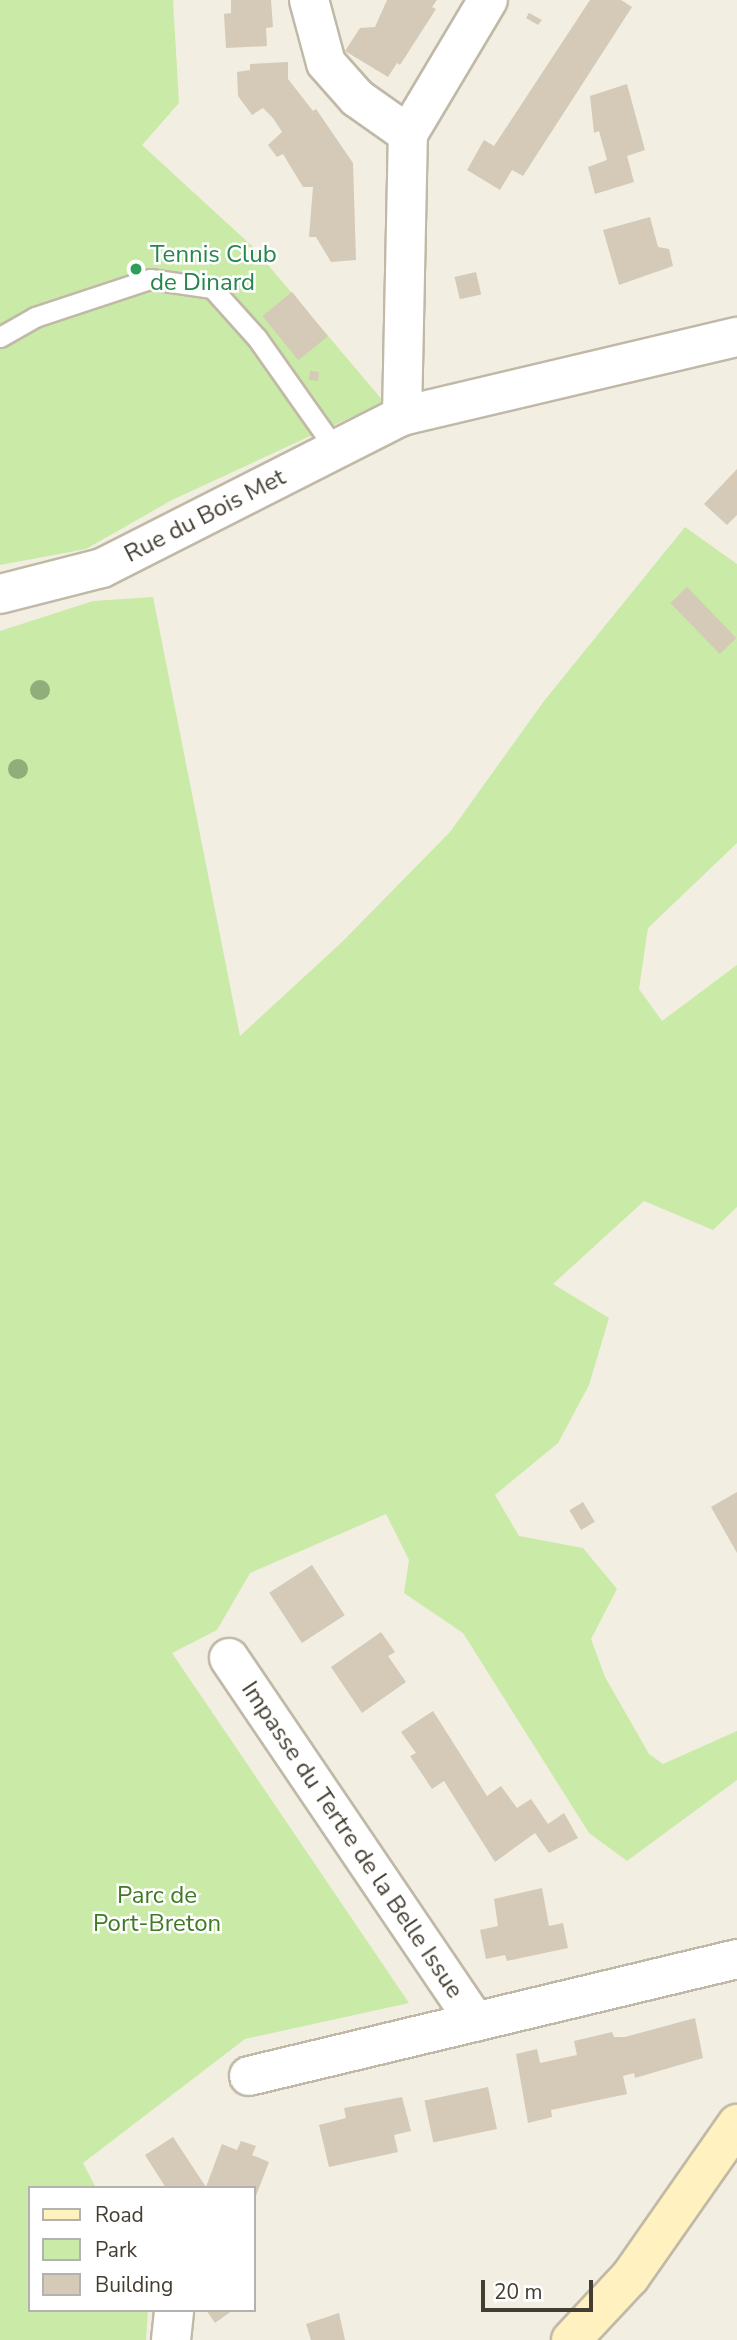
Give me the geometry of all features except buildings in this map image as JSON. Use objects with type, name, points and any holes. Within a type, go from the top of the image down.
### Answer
[{"type":"main road","points":[[571,2340],[630,2277],[737,2124]]},
{"type":"street","points":[[309,0],[326,63],[357,98],[408,134]]},
{"type":"street","points":[[402,416],[408,134],[488,0]]},
{"type":"street","name":"Rue du Bois Met","points":[[0,594],[102,568],[402,416],[737,337]]},
{"type":"street","name":"Impasse du Tertre de la Belle Issue","points":[[229,1658],[475,2022]]},
{"type":"street","name":"Impasse du Tertre de la Belle Issue","points":[[249,2077],[737,1959]]},
{"type":"street","points":[[171,2340],[174,2312]]},
{"type":"lane","points":[[0,337],[35,317],[150,279],[212,288],[257,338],[336,450]]},
{"type":"green space","name":"Tennis Club de Dinard","points":[[0,0],[173,0],[179,103],[142,145],[252,246],[384,402],[172,500],[86,549],[0,565]]},
{"type":"green space","name":"Parc de Port-Breton","points":[[685,527],[737,564],[737,843],[648,928],[639,989],[662,1021],[737,965],[737,1207],[713,1230],[644,1201],[553,1284],[609,1318],[589,1385],[558,1443],[495,1495],[519,1536],[583,1548],[617,1589],[591,1639],[605,1677],[649,1754],[663,1764],[737,1731],[737,1780],[627,1861],[589,1833],[463,1633],[404,1593],[409,1560],[386,1514],[250,1573],[217,1630],[172,1653],[409,2003],[245,2039],[83,2163],[95,2186],[28,2186],[28,2312],[148,2312],[146,2340],[0,2340],[0,631],[93,601],[153,597],[240,1036],[342,942],[450,832],[544,701]]},
{"type":"place","name":"Tennis Club de Dinard","points":[[136,269]]}]
